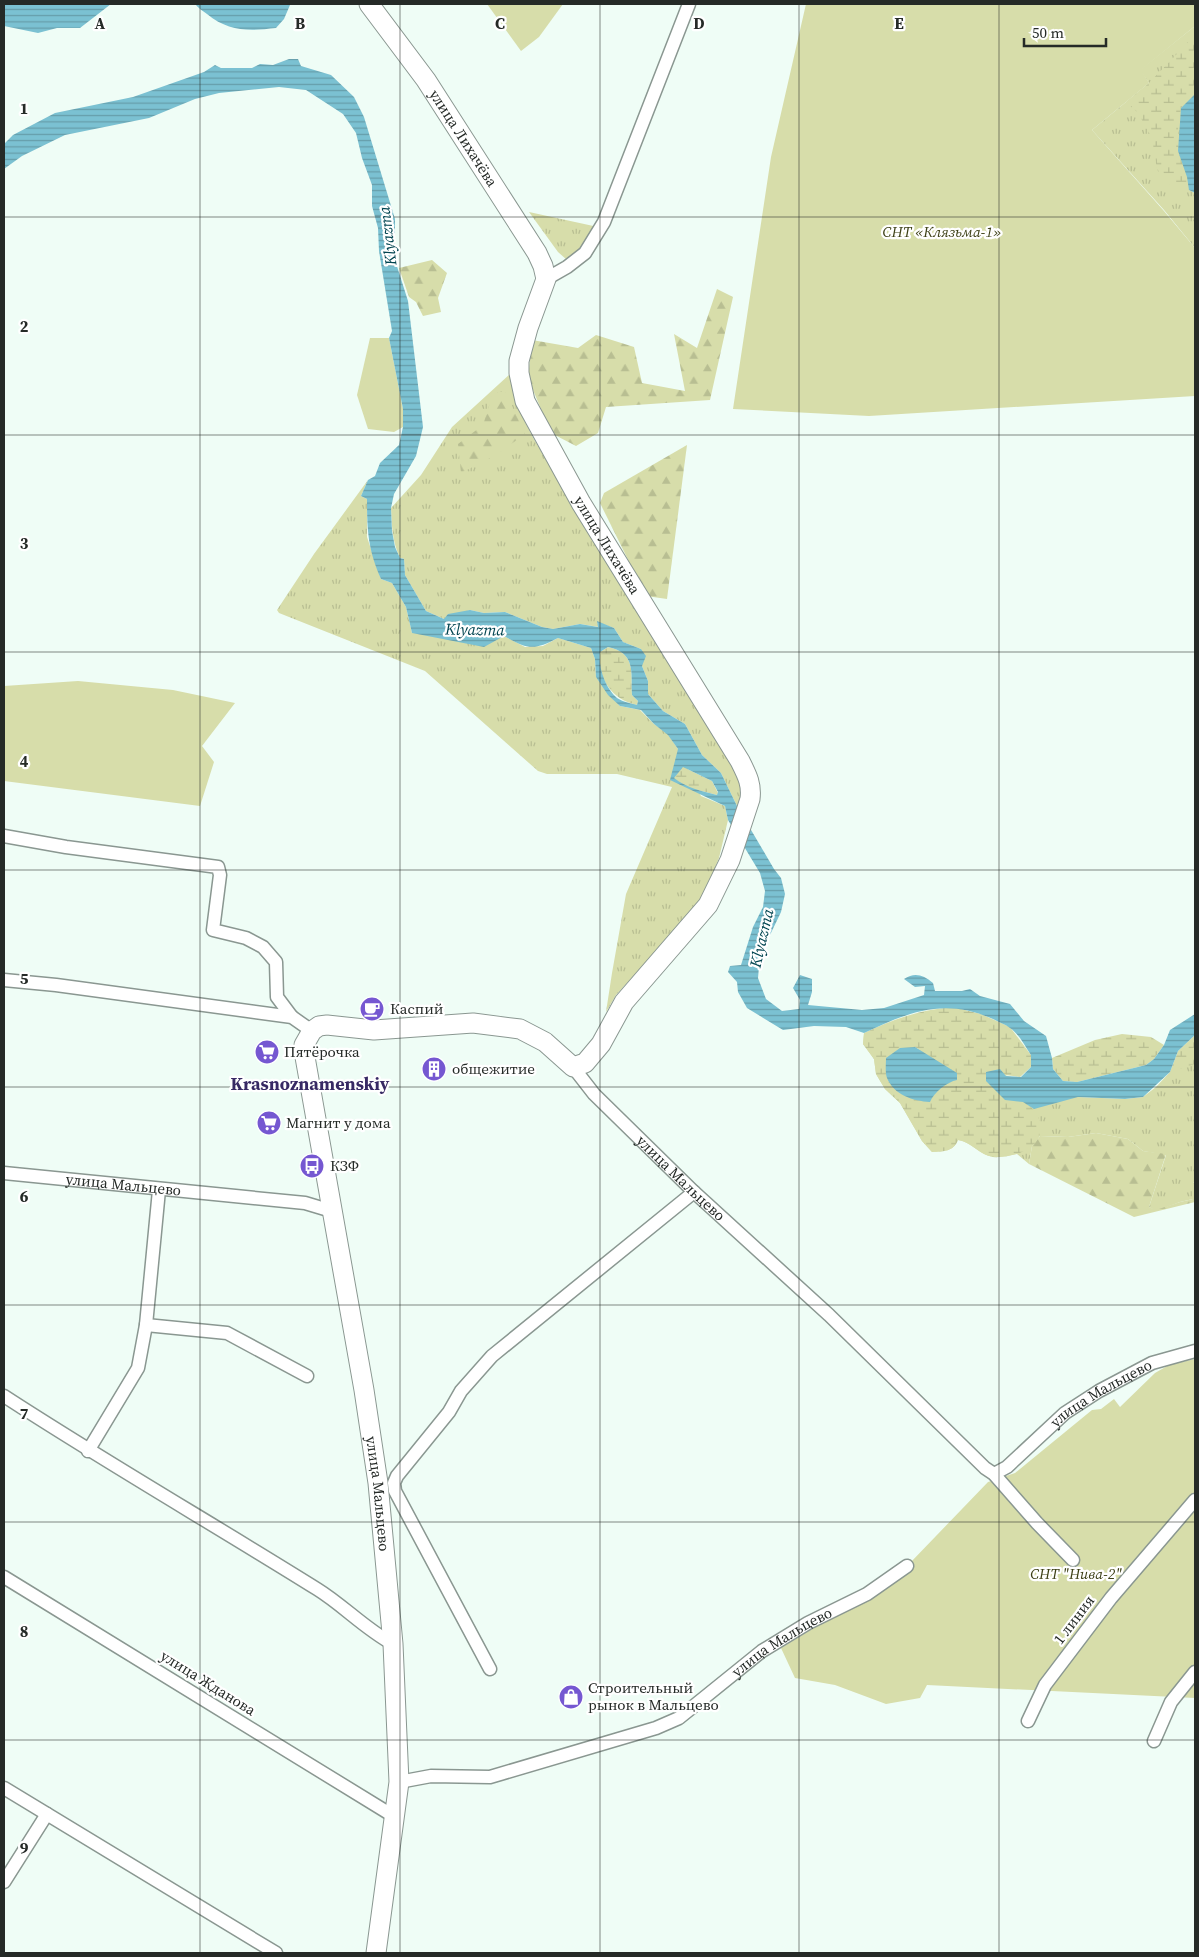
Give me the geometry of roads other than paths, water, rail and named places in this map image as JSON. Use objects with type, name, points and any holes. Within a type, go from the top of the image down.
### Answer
[{"type":"street","name":"улица Лихачёва","points":[[369,4],[426,80],[544,266],[546,279],[528,328],[519,361],[519,373],[525,401],[581,503],[740,761],[751,784],[750,799],[730,860],[708,906],[624,1002],[601,1044],[585,1064],[573,1067]]},
{"type":"street","points":[[546,279],[567,267],[585,253],[604,222],[689,4]]},
{"type":"street","points":[[4,836],[218,867],[220,876],[213,930],[246,938],[263,947],[276,962],[277,997],[292,1017],[312,1031]]},
{"type":"street","points":[[4,980],[74,987],[292,1017]]},
{"type":"street","name":"улица Мальцево","points":[[376,1953],[399,1782],[386,1483],[364,1390],[305,1057],[304,1045],[312,1031],[318,1026],[327,1025],[374,1030],[474,1023],[520,1028],[545,1042],[573,1067],[594,1094],[694,1192],[829,1315],[985,1468],[994,1474],[1073,1560]]},
{"type":"street","name":"улица Мальцево","points":[[4,1173],[159,1190],[306,1203],[325,1209],[332,1209]]},
{"type":"street","points":[[88,1451],[138,1368],[146,1325],[159,1190]]},
{"type":"street","points":[[490,1669],[394,1491],[386,1483],[397,1476],[449,1412],[461,1391],[492,1356],[694,1192]]},
{"type":"street","points":[[146,1325],[228,1333],[307,1376]]},
{"type":"street","name":"улица Мальцево","points":[[994,1474],[1007,1467],[1065,1413],[1099,1391],[1152,1363],[1195,1351]]},
{"type":"street","points":[[4,1396],[88,1451],[319,1590],[375,1634],[393,1644]]},
{"type":"street","name":"1 линия","points":[[1028,1721],[1044,1685],[1110,1598],[1195,1500]]},
{"type":"street","name":"улица Мальцево","points":[[399,1782],[431,1776],[490,1777],[656,1728],[679,1718],[762,1651],[808,1623],[867,1594],[907,1566]]},
{"type":"street","name":"улица Жданова","points":[[4,1577],[395,1817]]},
{"type":"street","points":[[1154,1741],[1171,1702],[1195,1672]]},
{"type":"street","points":[[4,1788],[276,1953]]},
{"type":"street","points":[[4,1882],[47,1814]]},
{"type":"water","points":[[4,4],[111,4],[80,28],[57,28],[38,33],[4,26]]},
{"type":"water","points":[[195,4],[290,5],[284,19],[276,28],[248,30],[223,24]]},
{"type":"water","name":"Klyazma","points":[[289,59],[298,59],[301,66],[331,75],[354,97],[364,117],[395,219],[395,260],[408,301],[423,427],[416,456],[394,494],[391,508],[392,531],[395,547],[400,558],[404,559],[405,575],[426,611],[444,619],[448,614],[470,610],[484,613],[505,612],[542,627],[553,629],[580,624],[598,627],[597,621],[614,628],[623,642],[641,649],[646,656],[642,666],[648,681],[648,694],[663,711],[685,724],[702,755],[721,773],[737,806],[781,878],[785,894],[781,912],[760,956],[758,978],[766,999],[782,1011],[799,1009],[800,1000],[793,988],[800,975],[812,979],[812,992],[808,1005],[862,1010],[884,1008],[924,995],[925,986],[915,987],[904,979],[919,975],[933,983],[935,991],[962,991],[970,989],[980,996],[1010,1004],[1024,1021],[1046,1036],[1053,1069],[1063,1081],[1077,1082],[1146,1065],[1154,1059],[1164,1045],[1170,1030],[1195,1014],[1195,1035],[1178,1051],[1170,1072],[1143,1097],[1125,1099],[1078,1097],[1034,1109],[1023,1102],[1005,1100],[986,1081],[986,1072],[1000,1069],[1006,1076],[1021,1077],[1031,1067],[1031,1055],[1019,1037],[1010,1028],[975,1012],[943,1008],[927,1010],[896,1019],[864,1033],[846,1027],[814,1026],[783,1030],[747,1008],[738,992],[737,982],[728,972],[730,966],[741,965],[753,927],[763,907],[765,891],[760,873],[728,820],[725,806],[670,780],[678,749],[668,735],[641,710],[620,706],[608,695],[596,677],[595,659],[591,648],[558,638],[536,647],[531,647],[519,644],[504,636],[484,647],[412,633],[406,607],[392,583],[381,579],[373,558],[367,521],[367,499],[361,496],[368,480],[375,476],[380,463],[399,445],[403,427],[403,409],[389,338],[392,331],[379,251],[378,228],[372,206],[372,185],[362,158],[356,133],[343,114],[306,90],[279,87],[219,93],[195,99],[149,118],[65,135],[22,156],[4,169],[4,144],[13,135],[55,113],[133,97],[204,72],[215,65],[221,68],[252,68],[260,64],[273,65]],"holes":[[[608,647],[617,650],[628,659],[631,671],[632,695],[638,701],[637,705],[617,698],[609,689],[603,677],[600,664],[600,652]],[[683,767],[712,781],[718,792],[717,795],[689,787],[674,778]]]},
{"type":"water","points":[[1195,94],[1195,193],[1189,190],[1187,177],[1178,151],[1181,108]]},
{"type":"water","points":[[915,1047],[957,1073],[957,1080],[941,1088],[930,1102],[917,1100],[899,1093],[887,1078],[886,1058],[900,1048]]},
{"type":"place","name":"Каспий","points":[[372,1009]]},
{"type":"place","name":"Пятёрочка","points":[[267,1052]]},
{"type":"place","name":"общежитие","points":[[434,1069]]},
{"type":"place","name":"Магнит у дома","points":[[269,1123]]},
{"type":"place","name":"КЗФ","points":[[312,1166]]},
{"type":"place","name":"Строительный рынок в Мальцево","points":[[571,1697]]},
{"type":"district","name":"Krasnoznamenskiy","points":[[310,1084]]},
{"type":"park label","name":"СНТ «Клязьма-1»","points":[[942,232]]},
{"type":"park label","name":"СНТ \"Нива-2\"","points":[[1076,1574]]}]
